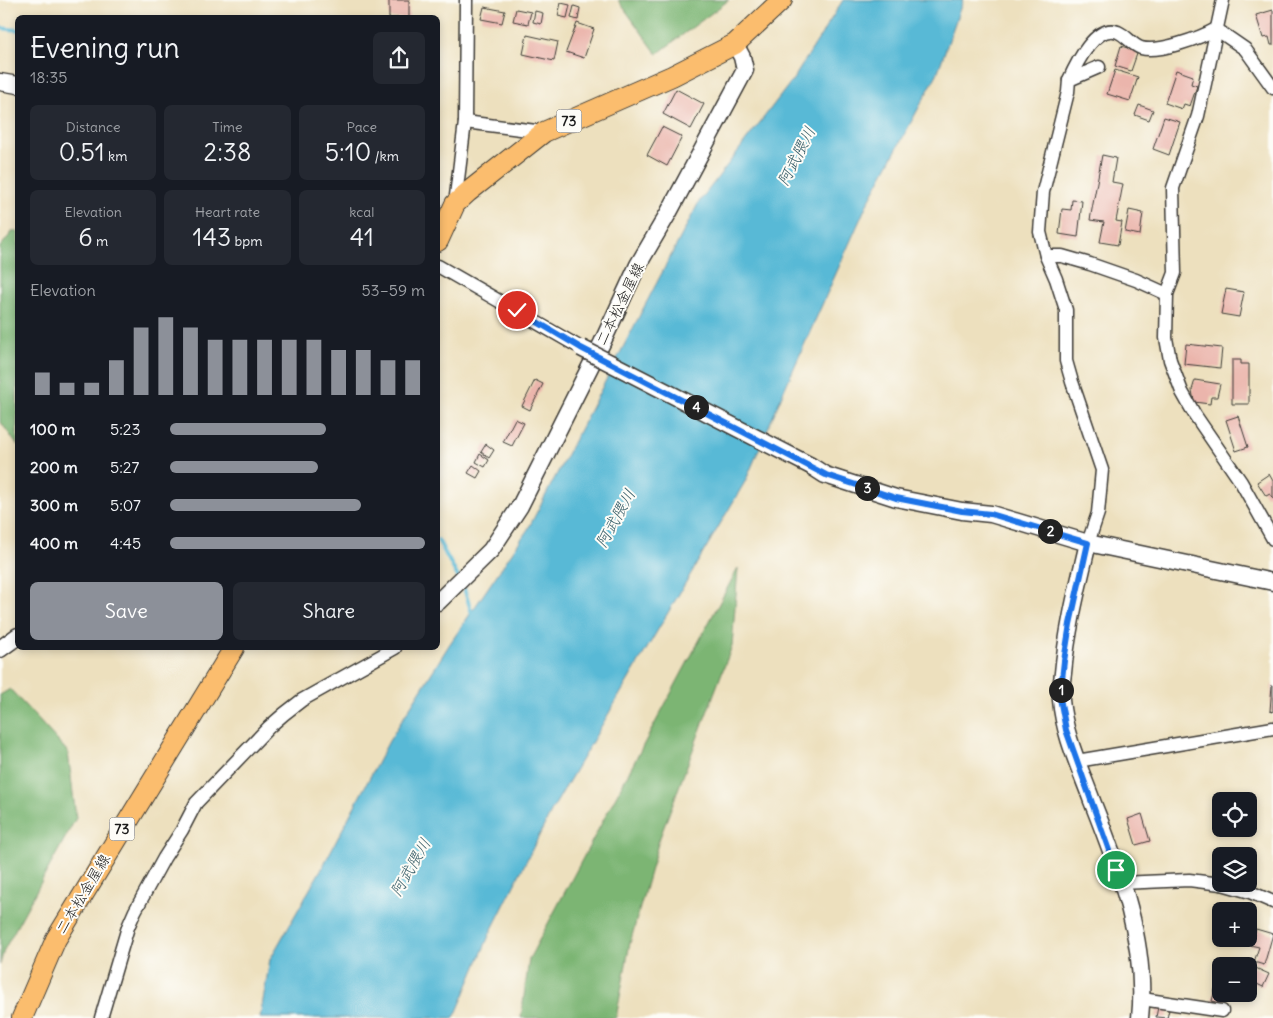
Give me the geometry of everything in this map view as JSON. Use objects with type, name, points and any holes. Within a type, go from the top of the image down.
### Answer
[{"type":"main road","name":"73","points":[[440,237],[455,204],[544,132],[672,76],[735,44],[782,0]]},
{"type":"main road","name":"二本松金屋線","points":[[22,1018],[56,939],[233,650]]},
{"type":"street","points":[[455,204],[465,122],[466,0]]},
{"type":"street","points":[[1223,0],[1198,116],[1173,188],[1175,273],[1167,294],[1166,338],[1170,360],[1182,392],[1194,415],[1241,482],[1273,539]]},
{"type":"street","points":[[1140,1018],[1142,999],[1136,933],[1121,883],[1066,730],[1060,698],[1070,624],[1088,543],[1098,513],[1102,470],[1066,361],[1066,310],[1046,256],[1040,232],[1043,192],[1068,92],[1069,80],[1082,55],[1092,42],[1103,33],[1112,31],[1119,32],[1142,48],[1151,48],[1168,46],[1204,36],[1216,29]]},
{"type":"street","points":[[1216,29],[1245,49],[1273,88]]},
{"type":"street","name":"二本松金屋線","points":[[442,596],[491,550],[520,506],[602,342],[638,265],[669,212],[745,70],[742,57],[735,44]]},
{"type":"street","points":[[1069,80],[1099,67]]},
{"type":"street","points":[[0,82],[15,84]]},
{"type":"street","points":[[465,122],[544,132]]},
{"type":"street","points":[[1046,256],[1062,256],[1090,264],[1136,280],[1167,294]]},
{"type":"street","points":[[440,267],[581,348],[826,475],[896,498],[962,511],[991,514],[1088,543],[1273,582]]},
{"type":"street","points":[[0,649],[15,638]]},
{"type":"street","points":[[101,1018],[128,927],[135,911],[196,803],[269,727],[290,709],[302,700],[391,650]]},
{"type":"street","points":[[1077,762],[1273,728]]},
{"type":"street","points":[[1121,883],[1189,880],[1212,883]]},
{"type":"street","points":[[1250,892],[1273,902]]},
{"type":"street","points":[[1142,999],[1222,1011]]},
{"type":"green space","points":[[618,0],[729,0],[657,54]]},
{"type":"green space","points":[[15,231],[15,442],[0,421],[0,247]]},
{"type":"green space","points":[[738,568],[732,646],[659,840],[630,943],[616,1018],[521,1018],[529,959]]},
{"type":"green space","points":[[10,689],[68,752],[76,818],[4,950],[0,965],[0,695]]},
{"type":"water","name":"阿武隈川","points":[[843,0],[963,0],[937,74],[867,204],[746,480],[552,810],[491,931],[456,1014],[453,1018],[260,1018],[270,959],[323,866],[389,741],[449,645],[528,529],[699,202],[794,78]]},
{"type":"building","points":[[389,0],[409,0],[409,15],[389,15]]},
{"type":"building","points":[[561,3],[570,5],[567,18],[558,16]]},
{"type":"building","points":[[574,6],[580,8],[578,20],[571,18]]},
{"type":"building","points":[[484,7],[505,11],[502,23],[481,19]]},
{"type":"building","points":[[516,9],[531,12],[528,24],[513,21]]},
{"type":"building","points":[[1273,10],[1273,45],[1271,45],[1269,37],[1263,38],[1256,15]]},
{"type":"building","points":[[535,11],[543,13],[541,24],[533,22]]},
{"type":"building","points":[[577,23],[594,29],[584,58],[566,52]]},
{"type":"building","points":[[527,35],[558,42],[554,61],[523,54]]},
{"type":"building","points":[[1121,46],[1138,51],[1131,71],[1115,66]]},
{"type":"building","points":[[1115,70],[1138,77],[1130,101],[1107,94]]},
{"type":"building","points":[[1176,70],[1193,76],[1191,84],[1197,86],[1190,106],[1184,104],[1182,109],[1165,103]]},
{"type":"building","points":[[676,89],[704,104],[691,129],[663,114]]},
{"type":"building","points":[[1139,105],[1153,110],[1149,120],[1135,115]]},
{"type":"building","points":[[1164,117],[1180,122],[1169,155],[1153,149]]},
{"type":"building","points":[[662,127],[682,137],[667,166],[647,155]]},
{"type":"building","points":[[1102,155],[1116,158],[1112,182],[1123,184],[1116,221],[1122,222],[1118,245],[1100,242],[1104,222],[1090,220]]},
{"type":"building","points":[[1072,200],[1082,201],[1078,237],[1059,234],[1062,209],[1071,210]]},
{"type":"building","points":[[1129,210],[1143,213],[1140,235],[1125,232]]},
{"type":"building","points":[[1226,289],[1244,292],[1239,317],[1221,314]]},
{"type":"building","points":[[1186,344],[1222,348],[1220,368],[1184,364]]},
{"type":"building","points":[[1232,360],[1241,360],[1241,364],[1249,364],[1249,404],[1232,404]]},
{"type":"building","points":[[535,380],[543,384],[530,410],[522,406]]},
{"type":"building","points":[[1195,380],[1220,384],[1217,397],[1211,397],[1210,404],[1194,402],[1192,390]]},
{"type":"building","points":[[1238,416],[1248,447],[1236,451],[1226,420]]},
{"type":"building","points":[[515,419],[524,423],[512,446],[503,442]]},
{"type":"building","points":[[486,444],[494,450],[489,458],[481,452]]},
{"type":"building","points":[[480,454],[489,460],[485,467],[476,462]]},
{"type":"building","points":[[473,465],[481,471],[477,478],[468,473]]},
{"type":"building","points":[[1269,474],[1273,481],[1273,499],[1270,494],[1266,496],[1257,482]]},
{"type":"building","points":[[1273,685],[1273,712],[1270,711]]},
{"type":"building","points":[[1142,814],[1150,841],[1136,845],[1128,819]]},
{"type":"building","points":[[1257,929],[1273,934],[1264,965],[1257,963],[1256,957],[1259,947],[1257,947]]},
{"type":"building","points":[[1257,969],[1269,974],[1263,987],[1257,984]]},
{"type":"building","points":[[1158,1007],[1169,1010],[1167,1018],[1156,1017]]},
{"type":"waterway","points":[[0,28],[15,30]]},
{"type":"waterway","points":[[440,544],[458,577]]},
{"type":"waterway","points":[[463,585],[473,617]]},
{"type":"route","points":[[517,310],[581,348],[826,475],[896,498],[962,511],[991,514],[1088,543],[1070,624],[1060,698],[1066,730],[1116,870]]}]
